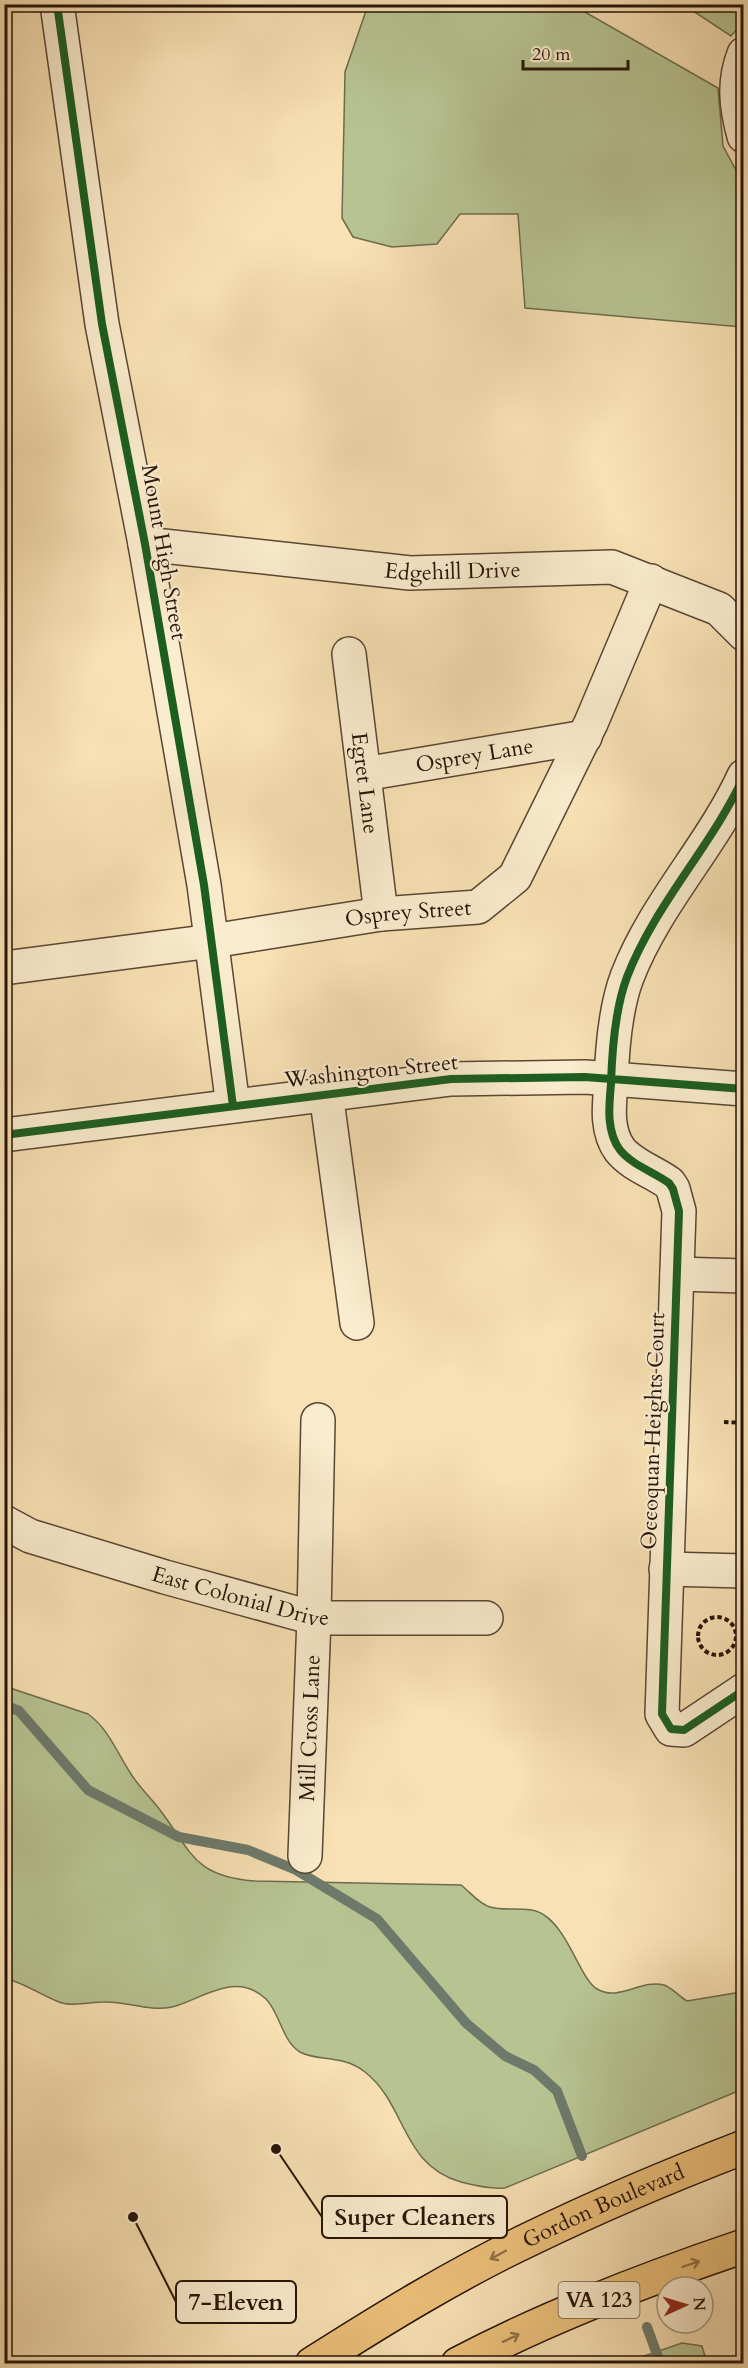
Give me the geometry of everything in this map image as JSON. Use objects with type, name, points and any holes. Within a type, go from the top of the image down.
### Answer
[{"type":"highway","name":"Gordon Boulevard","points":[[312,2364],[408,2304],[529,2239],[653,2182],[744,2147]]},
{"type":"highway","name":"VA 123","points":[[458,2364],[556,2317],[680,2268],[744,2246]]},
{"type":"street","name":"Mount High Street","points":[[57,4],[102,324],[145,544],[212,941],[233,1106]]},
{"type":"street","points":[[744,54],[737,72],[736,99],[744,136]]},
{"type":"street","name":"Edgehill Drive","points":[[145,544],[410,573],[612,567],[651,580],[719,609],[744,634]]},
{"type":"street","name":"Osprey Street","points":[[4,968],[212,941],[381,914],[478,907],[515,877],[585,737],[651,580]]},
{"type":"street","name":"Egret Lane","points":[[349,654],[381,914]]},
{"type":"street","name":"Osprey Lane","points":[[364,774],[585,737]]},
{"type":"street","points":[[611,1078],[617,1018],[628,975],[660,913],[727,812],[744,776]]},
{"type":"street","name":"Washington Street","points":[[4,1136],[326,1093],[451,1079],[611,1078],[744,1089]]},
{"type":"street","name":"Occoquan Heights Court","points":[[611,1078],[609,1121],[619,1149],[631,1160],[669,1184],[680,1211],[662,1714],[671,1729],[684,1730],[744,1690]]},
{"type":"street","points":[[326,1093],[357,1323]]},
{"type":"street","points":[[677,1274],[744,1276]]},
{"type":"street","name":"Mill Cross Lane","points":[[305,1856],[314,1618],[318,1420]]},
{"type":"street","name":"East Colonial Drive","points":[[4,1522],[30,1536],[314,1618],[486,1618]]},
{"type":"street","name":"Occoquan Heights Court","points":[[666,1569],[744,1571]]},
{"type":"path","points":[[724,1422],[744,1423]]},
{"type":"path","points":[[715,1617],[729,1621],[735,1631],[733,1646],[720,1655],[706,1652],[698,1638],[701,1625],[715,1617]]},
{"type":"green space","points":[[368,5],[578,8],[718,88],[723,146],[743,183],[742,327],[525,308],[518,214],[460,214],[437,244],[392,247],[353,237],[342,218],[345,72]]},
{"type":"green space","points":[[684,5],[743,5],[743,22],[731,36]]},
{"type":"green space","points":[[4,1686],[88,1714],[95,1720],[107,1734],[134,1779],[160,1810],[188,1850],[206,1867],[218,1874],[254,1881],[461,1885],[478,1901],[490,1907],[532,1910],[544,1915],[561,1932],[585,1976],[597,1989],[614,1993],[647,1985],[664,1985],[687,2001],[742,1992],[743,2089],[505,2188],[483,2187],[441,2174],[415,2148],[389,2101],[379,2086],[365,2072],[339,2060],[315,2057],[300,2052],[289,2041],[271,2005],[254,1991],[242,1987],[230,1987],[163,2008],[112,2002],[70,2004],[59,2002],[5,1978]]},
{"type":"green space","points":[[682,2343],[702,2346],[707,2363],[624,2363]]},
{"type":"waterway","points":[[4,1705],[19,1711],[88,1790],[179,1837],[248,1850],[296,1870],[377,1919],[466,2023],[505,2056],[534,2070],[557,2091],[582,2156]]},
{"type":"waterway","points":[[647,2327],[658,2357],[657,2364]]},
{"type":"cycle path","points":[[57,4],[102,324],[145,544],[204,885],[233,1106]]},
{"type":"cycle path","points":[[744,776],[716,827],[653,925],[627,977],[615,1029],[609,1110],[612,1135],[620,1150],[637,1164],[669,1183],[679,1211],[662,1714],[671,1729],[684,1730],[744,1690]]},
{"type":"cycle path","points":[[4,1135],[451,1079],[585,1077],[744,1089]]},
{"type":"place","name":"Super Cleaners","points":[[276,2149]]},
{"type":"place","name":"7-Eleven","points":[[133,2217]]}]
